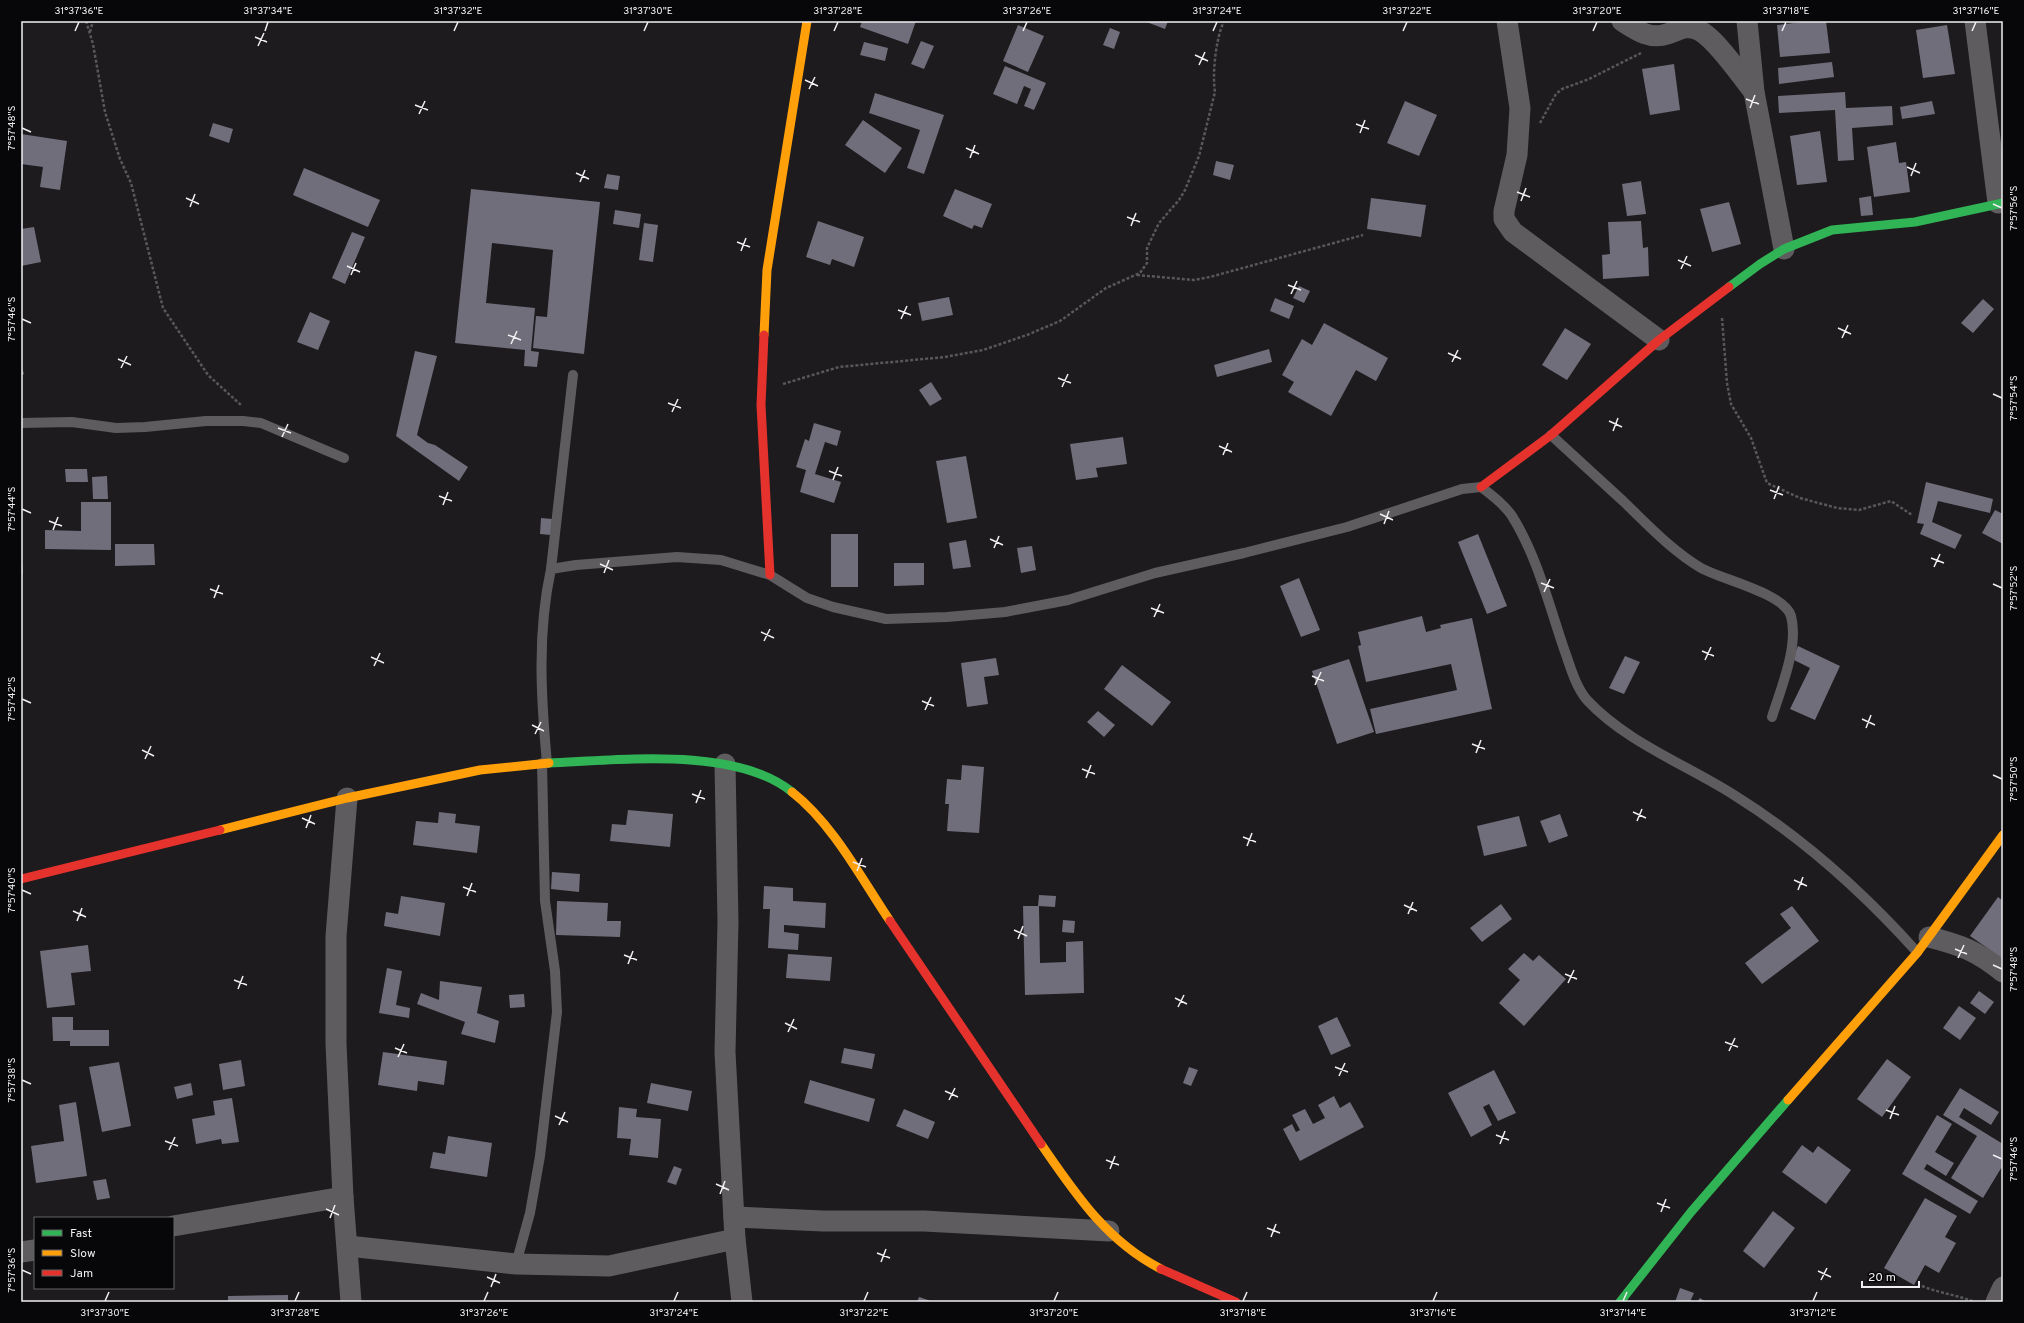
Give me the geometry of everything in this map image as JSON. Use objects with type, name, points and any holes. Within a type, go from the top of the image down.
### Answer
[{"type":"street","points":[[770,575],[762,457],[761,390],[767,270],[807,21]]},
{"type":"street","points":[[1507,21],[1520,108],[1517,155],[1505,201],[1504,219],[1513,232],[1658,340]]},
{"type":"street","points":[[1622,21],[1640,33],[1655,36],[1664,35],[1679,28],[1697,29],[1714,43],[1754,92]]},
{"type":"street","points":[[1747,21],[1754,92],[1784,249]]},
{"type":"street","points":[[1481,487],[1551,435],[1658,340],[1760,264],[1784,249],[1808,238],[1832,230],[1916,222],[1949,216],[2000,203],[1975,21]]},
{"type":"street","points":[[21,879],[347,798],[480,770],[544,763],[659,759],[725,764],[750,770],[779,781],[805,802],[830,832],[1077,1197],[1109,1231],[1132,1252],[1159,1267],[1236,1302]]},
{"type":"street","points":[[725,764],[728,922],[724,1052],[735,1239],[742,1302]]},
{"type":"street","points":[[347,798],[336,944],[336,1044],[343,1197],[348,1246],[351,1302]]},
{"type":"street","points":[[1620,1302],[1652,1259],[1717,1180],[1923,944],[2003,835]]},
{"type":"street","points":[[1923,944],[1962,945],[1989,960],[2003,972]]},
{"type":"street","points":[[174,1226],[343,1197]]},
{"type":"street","points":[[734,1217],[823,1221],[924,1221],[1109,1231]]},
{"type":"street","points":[[348,1246],[516,1264],[609,1266],[735,1239]]},
{"type":"street","points":[[21,1252],[34,1250]]},
{"type":"street","points":[[1996,1302],[2003,1287]]},
{"type":"lane","points":[[516,1264],[530,1213],[540,1156],[557,1012],[555,970],[545,901],[544,763],[541,701],[542,641],[545,596],[551,570],[573,375]]},
{"type":"lane","points":[[21,423],[72,422],[116,428],[145,427],[206,420],[261,423],[344,458]]},
{"type":"lane","points":[[1551,435],[1678,552],[1702,569],[1756,589],[1780,604],[1790,615],[1792,637],[1788,668],[1772,716]]},
{"type":"lane","points":[[551,570],[576,565],[677,557],[721,560],[770,575],[807,598],[833,607],[886,619],[947,617],[1004,612],[1068,600],[1155,573],[1244,553],[1347,527],[1462,489],[1481,487],[1495,497],[1512,515],[1531,555],[1574,677],[1586,698],[1611,723],[1735,795],[1806,845],[1883,915],[1923,944]]},
{"type":"path","points":[[86,21],[90,32],[105,112],[120,159],[131,182],[163,308],[208,376],[261,423]]},
{"type":"path","points":[[90,32],[93,21]]},
{"type":"path","points":[[761,390],[839,367],[945,357],[983,350],[1027,335],[1060,321],[1106,288],[1136,275],[1144,269],[1147,262],[1147,248],[1156,229],[1164,215],[1179,200],[1185,190],[1199,156],[1214,92],[1213,82],[1217,40],[1224,21]]},
{"type":"path","points":[[1536,129],[1556,94],[1562,89],[1589,79],[1639,54],[1664,35]]},
{"type":"path","points":[[1136,275],[1194,280],[1210,277],[1363,235]]},
{"type":"path","points":[[1720,294],[1727,383],[1732,404],[1752,438],[1767,483],[1800,498],[1825,506],[1860,510],[1891,501],[1912,515]]},
{"type":"path","points":[[1922,1286],[1940,1293],[1963,1297],[1974,1302]]},
{"type":"building","points":[[862,21],[916,21],[908,44],[860,27]]},
{"type":"building","points":[[1144,21],[1168,21],[1165,29]]},
{"type":"building","points":[[1809,21],[1826,21],[1830,53],[1780,57],[1777,25]]},
{"type":"building","points":[[1018,25],[1044,36],[1028,72],[1003,61]]},
{"type":"building","points":[[1947,25],[1955,74],[1923,78],[1916,30]]},
{"type":"building","points":[[1110,28],[1120,32],[1114,49],[1103,45]]},
{"type":"building","points":[[921,41],[934,46],[924,69],[911,64]]},
{"type":"building","points":[[864,42],[888,48],[885,61],[860,55]]},
{"type":"building","points":[[1832,62],[1834,77],[1779,84],[1778,68]]},
{"type":"building","points":[[1674,64],[1680,110],[1650,115],[1642,69]]},
{"type":"building","points":[[1005,66],[1046,83],[1034,110],[1024,106],[1031,89],[1024,86],[1017,104],[993,94]]},
{"type":"building","points":[[1845,92],[1846,108],[1892,106],[1893,125],[1852,128],[1854,160],[1838,161],[1835,110],[1779,113],[1778,96]]},
{"type":"building","points":[[875,93],[944,115],[924,174],[907,168],[920,130],[869,113]]},
{"type":"building","points":[[1405,101],[1437,115],[1419,156],[1387,143]]},
{"type":"building","points":[[1932,101],[1935,114],[1902,119],[1900,107]]},
{"type":"building","points":[[863,120],[902,148],[885,173],[845,145]]},
{"type":"building","points":[[213,123],[233,129],[229,143],[209,136]]},
{"type":"building","points":[[1820,131],[1827,182],[1797,185],[1790,136]]},
{"type":"building","points":[[21,134],[67,141],[60,190],[40,187],[43,167],[21,164]]},
{"type":"building","points":[[1896,142],[1899,163],[1906,162],[1910,192],[1874,197],[1867,147]]},
{"type":"building","points":[[1216,161],[1234,165],[1230,180],[1213,175]]},
{"type":"building","points":[[304,168],[380,200],[368,227],[293,195]]},
{"type":"building","points":[[607,174],[620,176],[618,190],[604,188]]},
{"type":"building","points":[[1641,181],[1646,214],[1627,216],[1622,184]]},
{"type":"building","points":[[471,189],[600,202],[584,354],[533,348],[536,316],[547,317],[553,250],[492,243],[486,303],[535,308],[531,351],[539,352],[537,367],[524,366],[525,350],[455,343]]},
{"type":"building","points":[[955,189],[992,204],[982,228],[974,225],[972,229],[943,216]]},
{"type":"building","points":[[1871,196],[1873,215],[1861,216],[1859,198]]},
{"type":"building","points":[[1371,198],[1426,205],[1421,237],[1367,229]]},
{"type":"building","points":[[1729,202],[1741,244],[1712,252],[1700,209]]},
{"type":"building","points":[[615,210],[641,214],[639,228],[613,224]]},
{"type":"building","points":[[818,221],[864,237],[854,267],[832,259],[830,265],[806,257]]},
{"type":"building","points":[[1641,221],[1643,248],[1648,247],[1649,276],[1603,279],[1602,255],[1610,254],[1608,222]]},
{"type":"building","points":[[644,223],[658,225],[653,262],[639,260]]},
{"type":"building","points":[[34,227],[41,262],[21,266],[21,229]]},
{"type":"building","points":[[352,232],[365,237],[345,284],[332,278]]},
{"type":"building","points":[[1299,286],[1310,291],[1304,303],[1293,298]]},
{"type":"building","points":[[949,297],[953,315],[922,321],[918,303]]},
{"type":"building","points":[[1275,298],[1294,306],[1289,319],[1270,311]]},
{"type":"building","points":[[1983,299],[1994,309],[1973,333],[1961,323]]},
{"type":"building","points":[[310,312],[330,321],[318,350],[297,342]]},
{"type":"building","points":[[1324,323],[1388,358],[1376,381],[1356,370],[1331,416],[1288,392],[1294,382],[1282,375],[1302,339],[1312,345]]},
{"type":"building","points":[[1565,328],[1591,344],[1567,380],[1542,365]]},
{"type":"building","points":[[1269,349],[1272,362],[1217,377],[1214,365]]},
{"type":"building","points":[[415,351],[437,356],[417,435],[468,467],[459,481],[396,436]]},
{"type":"building","points":[[21,365],[24,374],[21,375]]},
{"type":"building","points":[[931,382],[942,399],[930,406],[919,390]]},
{"type":"building","points":[[814,423],[841,431],[837,446],[825,442],[815,474],[841,482],[834,503],[800,492],[806,470],[796,467],[805,439],[809,441]]},
{"type":"building","points":[[1123,437],[1127,464],[1096,468],[1098,477],[1076,480],[1070,444]]},
{"type":"building","points":[[966,456],[977,518],[947,523],[936,461]]},
{"type":"building","points":[[65,469],[87,469],[88,482],[66,482]]},
{"type":"building","points":[[107,476],[108,499],[93,499],[92,477]]},
{"type":"building","points":[[1926,482],[1993,499],[1990,513],[1938,501],[1932,522],[1962,535],[1955,549],[1920,534],[1924,524],[1917,523]]},
{"type":"building","points":[[81,502],[111,502],[111,550],[45,549],[45,530],[81,531]]},
{"type":"building","points":[[1995,510],[2003,514],[2003,544],[1982,533]]},
{"type":"building","points":[[541,518],[552,519],[551,535],[540,534]]},
{"type":"building","points":[[831,534],[858,534],[858,587],[831,587]]},
{"type":"building","points":[[1478,534],[1507,606],[1487,614],[1458,542]]},
{"type":"building","points":[[966,540],[971,567],[953,569],[949,543]]},
{"type":"building","points":[[115,544],[154,544],[155,565],[115,566]]},
{"type":"building","points":[[1032,546],[1036,570],[1021,573],[1017,548]]},
{"type":"building","points":[[22,562],[23,574],[21,574]]},
{"type":"building","points":[[894,563],[924,563],[924,585],[894,586]]},
{"type":"building","points":[[1299,578],[1320,630],[1301,637],[1280,586]]},
{"type":"building","points":[[1422,616],[1426,632],[1441,628],[1440,625],[1472,618],[1492,709],[1376,734],[1370,709],[1457,690],[1451,664],[1366,682],[1358,646],[1361,645],[1358,632]]},
{"type":"building","points":[[1798,646],[1840,666],[1815,720],[1790,709],[1810,668],[1792,659]]},
{"type":"building","points":[[1625,656],[1640,662],[1624,694],[1609,688]]},
{"type":"building","points":[[996,658],[999,675],[984,677],[988,704],[967,707],[961,663]]},
{"type":"building","points":[[1349,659],[1374,732],[1337,744],[1312,671]]},
{"type":"building","points":[[1122,665],[1171,702],[1152,726],[1104,689]]},
{"type":"building","points":[[1098,711],[1115,725],[1104,737],[1087,722]]},
{"type":"building","points":[[962,765],[984,767],[979,833],[947,831],[949,804],[945,804],[947,779],[961,780]]},
{"type":"building","points":[[628,810],[673,814],[670,847],[610,841],[612,824],[626,825]]},
{"type":"building","points":[[439,812],[456,814],[455,823],[480,826],[477,853],[413,845],[416,821],[438,823]]},
{"type":"building","points":[[1560,814],[1568,836],[1549,843],[1540,821]]},
{"type":"building","points":[[1519,816],[1527,846],[1484,856],[1477,826]]},
{"type":"building","points":[[552,872],[580,874],[579,892],[551,889]]},
{"type":"building","points":[[764,886],[793,888],[793,901],[826,903],[825,928],[784,925],[784,932],[799,934],[798,950],[768,948],[770,909],[763,909]]},
{"type":"building","points":[[1039,895],[1056,896],[1055,907],[1038,906]]},
{"type":"building","points":[[401,896],[445,903],[440,936],[384,926],[386,912],[398,914]]},
{"type":"building","points":[[1998,897],[2003,901],[2003,959],[1970,936]]},
{"type":"building","points":[[557,901],[608,903],[607,921],[621,921],[620,937],[556,935]]},
{"type":"building","points":[[1501,904],[1512,919],[1482,942],[1470,928]]},
{"type":"building","points":[[1023,906],[1039,906],[1040,963],[1066,962],[1066,942],[1083,941],[1084,993],[1025,995]]},
{"type":"building","points":[[1792,906],[1819,941],[1762,984],[1745,963],[1791,928],[1780,914]]},
{"type":"building","points":[[1063,920],[1075,921],[1074,933],[1062,932]]},
{"type":"building","points":[[88,945],[91,971],[71,973],[75,1005],[47,1008],[40,951]]},
{"type":"building","points":[[1524,953],[1533,961],[1539,955],[1566,979],[1524,1026],[1499,1003],[1520,980],[1508,969]]},
{"type":"building","points":[[788,954],[832,957],[830,981],[786,978]]},
{"type":"building","points":[[387,968],[402,971],[396,1005],[410,1008],[409,1018],[379,1013]]},
{"type":"building","points":[[440,981],[482,987],[477,1013],[499,1021],[495,1043],[461,1034],[465,1022],[417,1004],[421,993],[439,1000]]},
{"type":"building","points":[[1979,991],[1994,1002],[1985,1014],[1970,1003]]},
{"type":"building","points":[[524,994],[525,1007],[510,1008],[509,995]]},
{"type":"building","points":[[1959,1006],[1976,1018],[1960,1040],[1943,1028]]},
{"type":"building","points":[[52,1017],[73,1017],[73,1030],[109,1030],[109,1046],[70,1046],[70,1041],[53,1041]]},
{"type":"building","points":[[1337,1017],[1351,1046],[1331,1055],[1318,1026]]},
{"type":"building","points":[[844,1048],[875,1054],[872,1069],[841,1063]]},
{"type":"building","points":[[383,1052],[447,1061],[444,1085],[418,1081],[417,1091],[378,1085]]},
{"type":"building","points":[[1887,1059],[1911,1077],[1882,1117],[1857,1099]]},
{"type":"building","points":[[241,1060],[245,1086],[223,1090],[219,1064]]},
{"type":"building","points":[[119,1062],[131,1126],[102,1132],[89,1067]]},
{"type":"building","points":[[1189,1067],[1198,1070],[1191,1086],[1183,1083]]},
{"type":"building","points":[[1494,1070],[1516,1113],[1498,1121],[1489,1104],[1483,1107],[1492,1125],[1471,1137],[1448,1093]]},
{"type":"building","points":[[810,1080],[875,1099],[869,1122],[804,1103]]},
{"type":"building","points":[[191,1083],[193,1095],[177,1099],[174,1087]]},
{"type":"building","points":[[651,1083],[692,1091],[688,1111],[647,1103]]},
{"type":"building","points":[[1960,1088],[1999,1112],[1991,1125],[1964,1108],[1959,1117],[2003,1144],[2003,1165],[1983,1198],[1951,1178],[1977,1136],[1943,1115]]},
{"type":"building","points":[[1334,1096],[1340,1108],[1350,1102],[1364,1127],[1300,1161],[1283,1129],[1292,1124],[1296,1132],[1300,1130],[1292,1115],[1305,1109],[1313,1124],[1325,1118],[1318,1105]]},
{"type":"building","points":[[232,1098],[239,1142],[222,1144],[221,1139],[196,1144],[192,1119],[215,1115],[213,1101]]},
{"type":"building","points":[[76,1102],[87,1176],[36,1183],[31,1146],[64,1141],[59,1105]]},
{"type":"building","points":[[619,1107],[637,1109],[636,1117],[661,1119],[658,1158],[629,1155],[631,1139],[617,1138]]},
{"type":"building","points":[[904,1109],[935,1122],[928,1139],[896,1126]]},
{"type":"building","points":[[1937,1115],[1952,1124],[1935,1152],[1954,1163],[1946,1176],[1927,1164],[1924,1169],[1978,1201],[1970,1214],[1902,1174]]},
{"type":"building","points":[[448,1136],[492,1143],[487,1177],[430,1168],[433,1152],[445,1154]]},
{"type":"building","points":[[1802,1145],[1813,1153],[1818,1146],[1851,1170],[1826,1204],[1782,1172]]},
{"type":"building","points":[[674,1166],[682,1169],[676,1185],[667,1182]]},
{"type":"building","points":[[106,1179],[110,1198],[97,1200],[93,1181]]},
{"type":"building","points":[[1925,1198],[1957,1216],[1945,1237],[1956,1243],[1939,1273],[1925,1265],[1914,1285],[1884,1268]]},
{"type":"building","points":[[1773,1211],[1795,1228],[1764,1268],[1743,1251]]},
{"type":"building","points":[[1680,1288],[1694,1293],[1690,1302],[1675,1302]]},
{"type":"building","points":[[288,1295],[288,1302],[228,1302],[228,1296]]},
{"type":"building","points":[[919,1297],[934,1302],[917,1302]]},
{"type":"building","points":[[1700,1298],[1706,1302],[1697,1302]]},
{"type":"traffic: fast","points":[[1729,287],[1760,264],[1784,249],[1832,230],[1915,222],[2003,203]]},
{"type":"traffic: fast","points":[[549,763],[642,759],[676,759],[709,762],[740,768],[768,777],[792,792]]},
{"type":"traffic: fast","points":[[1620,1302],[1691,1212],[1788,1100]]},
{"type":"traffic: slow","points":[[764,335],[767,270],[807,21]]},
{"type":"traffic: slow","points":[[220,830],[347,798],[480,770],[549,763]]},
{"type":"traffic: slow","points":[[792,792],[821,820],[846,852],[890,921]]},
{"type":"traffic: slow","points":[[1788,1100],[1917,953],[2003,835]]},
{"type":"traffic: slow","points":[[1041,1144],[1079,1198],[1108,1230],[1141,1258],[1161,1269]]},
{"type":"traffic: jam","points":[[1481,487],[1551,435],[1659,340],[1729,287]]},
{"type":"traffic: jam","points":[[764,335],[761,405],[770,575]]},
{"type":"traffic: jam","points":[[21,879],[220,830]]},
{"type":"traffic: jam","points":[[890,921],[1041,1144]]},
{"type":"traffic: jam","points":[[1161,1269],[1236,1302]]}]
